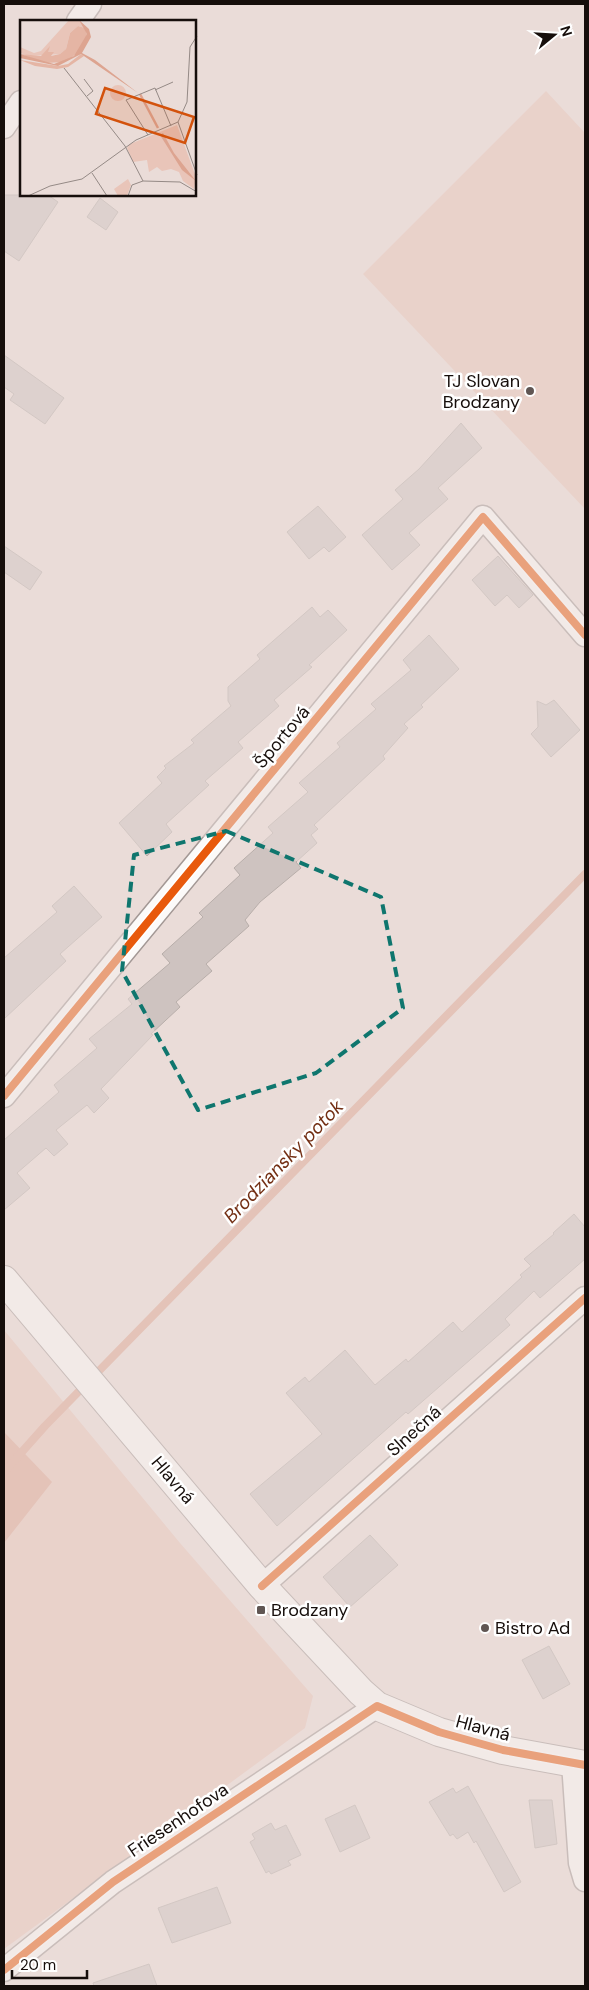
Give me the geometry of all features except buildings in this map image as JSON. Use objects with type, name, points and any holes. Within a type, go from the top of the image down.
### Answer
[{"type":"main road","name":"Hlavná","points":[[4,1280],[262,1586],[361,1692],[377,1706],[439,1732],[502,1750],[579,1764]]},
{"type":"street","points":[[79,20],[90,4]]},
{"type":"street","points":[[4,127],[20,103]]},
{"type":"street","name":"Športová","points":[[4,1096],[483,518],[585,635]]},
{"type":"street","name":"Slnečná","points":[[262,1586],[585,1298]]},
{"type":"street","name":"Friesenhofova","points":[[4,1970],[113,1882],[377,1706]]},
{"type":"street","points":[[579,1764],[580,1863],[585,1880]]},
{"type":"highlighted area","points":[[226,831],[381,897],[403,1008],[316,1073],[198,1110],[122,971],[134,855]]},
{"type":"shaded area","name":"TJ Slovan Brodzany","points":[[546,91],[585,133],[585,509],[363,274]]},
{"type":"shaded area","points":[[4,1330],[180,1543],[313,1696],[305,1728],[4,1949]]},
{"type":"shaded area","points":[[4,1432],[52,1482],[4,1543]]},
{"type":"waterway","name":"Brodziansky potok","points":[[4,1472],[45,1426],[585,874]]},
{"type":"cycle path","points":[[4,1096],[483,517],[585,635]]},
{"type":"cycle path","points":[[262,1586],[585,1298]]},
{"type":"cycle path","points":[[4,1970],[113,1882],[377,1706],[439,1732],[503,1750],[585,1765]]},
{"type":"place","name":"TJ Slovan Brodzany","points":[[530,391]]},
{"type":"place","name":"Brodzany","points":[[261,1610]]},
{"type":"place","name":"Bistro Ad","points":[[485,1628]]}]
